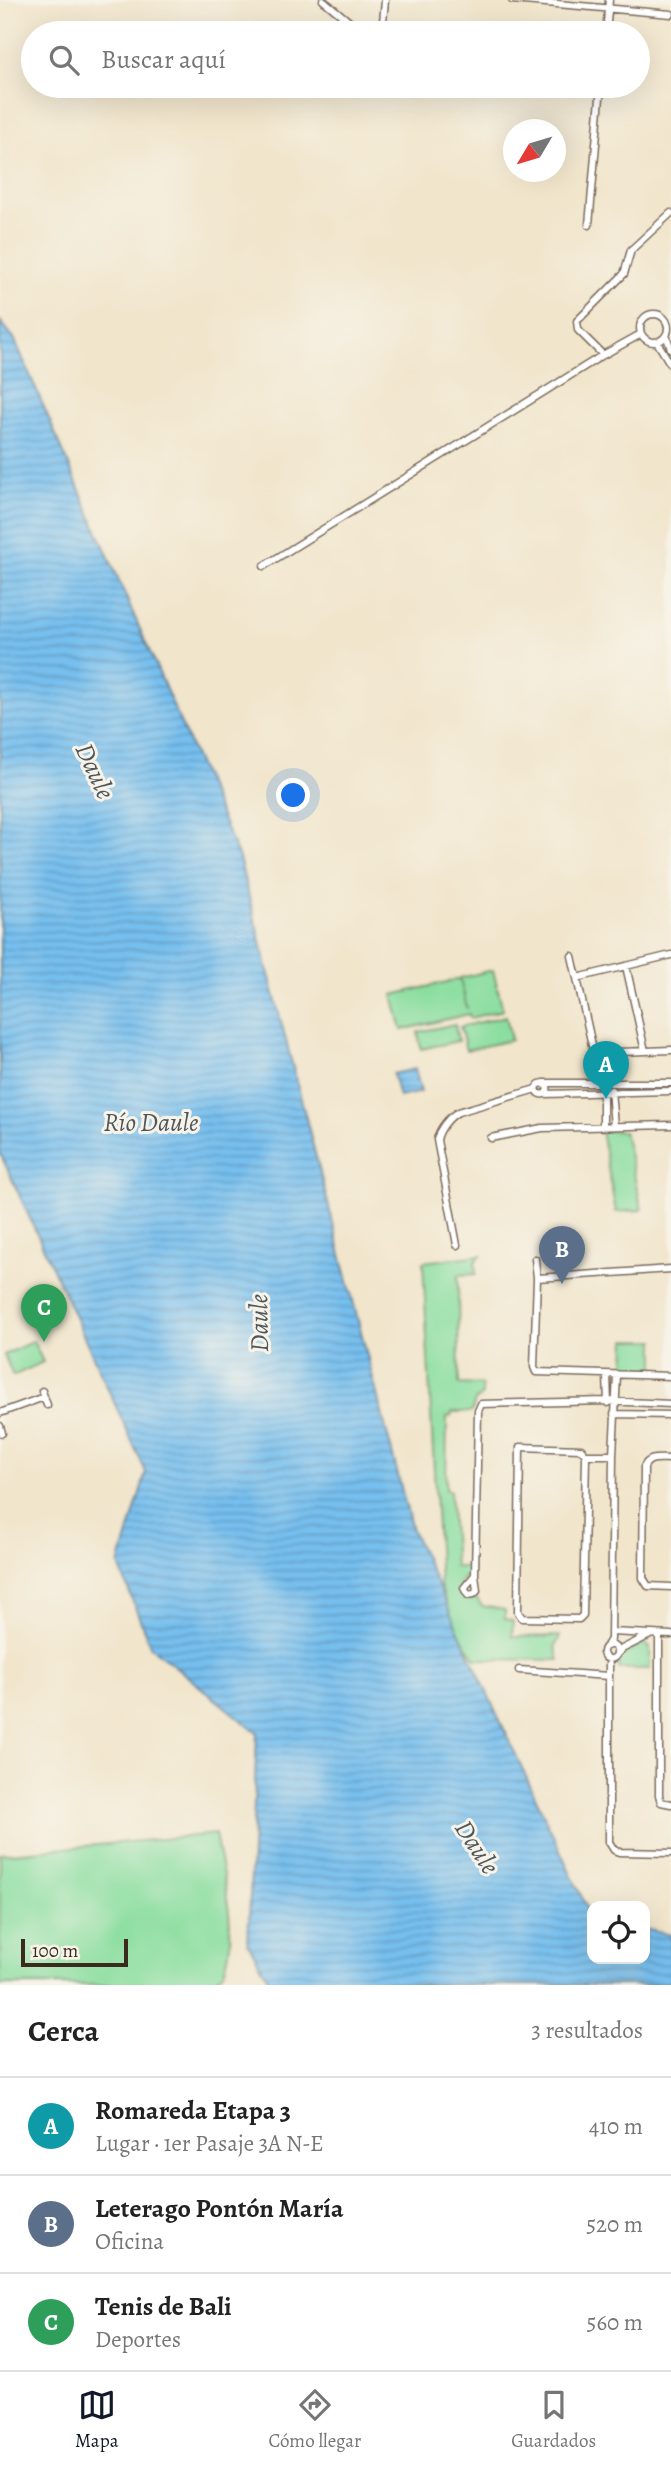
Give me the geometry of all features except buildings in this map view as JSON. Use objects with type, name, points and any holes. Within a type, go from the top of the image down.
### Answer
[{"type":"street","points":[[323,0],[348,21]]},
{"type":"street","points":[[383,21],[385,0]]},
{"type":"street","points":[[512,0],[671,14]]},
{"type":"street","points":[[607,21],[609,0]]},
{"type":"street","points":[[589,225],[600,98]]},
{"type":"street","points":[[603,355],[578,330],[577,321],[624,274],[631,250],[671,213]]},
{"type":"street","points":[[657,342],[666,335],[668,329],[664,318],[651,314],[641,322],[641,334],[645,339],[657,342],[671,365]]},
{"type":"street","points":[[264,566],[641,334]]},
{"type":"street","points":[[666,335],[671,349]]},
{"type":"street","points":[[572,956],[598,1072]]},
{"type":"street","points":[[577,978],[671,956]]},
{"type":"street","points":[[626,966],[645,1051]]},
{"type":"street","points":[[594,1053],[671,1051]]},
{"type":"street","points":[[457,1245],[437,1140],[438,1134],[451,1117],[458,1112],[536,1089],[538,1084],[544,1083],[671,1083]]},
{"type":"street","points":[[544,1083],[548,1089],[544,1094]]},
{"type":"street","points":[[607,1084],[612,1092],[614,1126]]},
{"type":"street","points":[[603,1126],[603,1092],[607,1084]]},
{"type":"street","points":[[536,1089],[539,1094],[671,1091]]},
{"type":"street","points":[[491,1138],[542,1128],[671,1125]]},
{"type":"street","points":[[535,1259],[536,1373],[671,1376]]},
{"type":"street","points":[[537,1278],[671,1269]]},
{"type":"street","points":[[607,1375],[606,1401],[614,1414]]},
{"type":"street","points":[[617,1375],[609,1639],[612,1656],[609,1676],[609,1842],[614,1850],[619,1852],[671,1853]]},
{"type":"street","points":[[0,1413],[45,1398]]},
{"type":"street","points":[[475,1574],[479,1406],[489,1403],[606,1401],[671,1404]]},
{"type":"street","points":[[614,1414],[671,1415]]},
{"type":"street","points":[[520,1447],[581,1449],[586,1455],[583,1615],[579,1619],[522,1618],[518,1612],[520,1447]]},
{"type":"street","points":[[586,1455],[613,1455]]},
{"type":"street","points":[[671,1459],[653,1458],[647,1461],[644,1467],[643,1578],[648,1586],[671,1587]]},
{"type":"street","points":[[612,1656],[656,1635]]},
{"type":"street","points":[[656,1635],[659,1796],[661,1802],[671,1804]]},
{"type":"street","points":[[609,1639],[671,1635]]},
{"type":"street","points":[[609,1639],[603,1651],[612,1656]]},
{"type":"street","points":[[519,1670],[609,1676]]},
{"type":"green space","points":[[493,970],[503,1010],[470,1018],[469,1014],[402,1030],[393,995],[460,979],[467,1009],[460,978]]},
{"type":"green space","points":[[506,1016],[511,1040],[466,1050],[460,1027]]},
{"type":"green space","points":[[455,1024],[458,1041],[421,1049],[418,1032]]},
{"type":"green space","points":[[601,1131],[624,1131],[642,1210],[616,1212]]},
{"type":"green space","points":[[481,1255],[475,1262],[476,1274],[458,1275],[459,1384],[482,1385],[482,1395],[475,1401],[472,1412],[452,1412],[451,1416],[447,1417],[446,1490],[450,1490],[455,1567],[471,1567],[470,1576],[462,1579],[459,1588],[468,1600],[477,1599],[482,1606],[505,1610],[505,1619],[513,1621],[512,1637],[560,1636],[555,1647],[559,1660],[476,1659],[454,1628],[440,1585],[423,1262]]},
{"type":"green space","points":[[626,1340],[655,1340],[655,1369],[625,1369]]},
{"type":"green space","points":[[33,1341],[43,1362],[13,1376],[4,1355]]},
{"type":"green space","points":[[643,1644],[650,1648],[650,1669],[619,1669],[618,1659],[622,1654]]},
{"type":"green space","points":[[215,1834],[228,1903],[230,1939],[224,1970],[208,1985],[0,1985],[0,1854]]},
{"type":"water","name":"Río Daule","points":[[0,321],[14,338],[239,858],[412,1530],[587,1909],[587,1964],[650,1964],[650,1930],[671,1935],[671,1985],[272,1985],[248,1943],[257,1733],[150,1646],[119,1565],[146,1472],[0,1153]]},
{"type":"water","points":[[415,1069],[421,1092],[399,1097],[393,1074]]},
{"type":"place","name":"Romareda Etapa 3","points":[[606,1099]]},
{"type":"place","name":"Leterago Pontón María","points":[[562,1284]]},
{"type":"place","name":"Tenis de Bali","points":[[44,1342]]},
{"type":"water label","name":"Daule","points":[[95,771]]},
{"type":"water label","name":"Daule","points":[[259,1323]]},
{"type":"water label","name":"Daule","points":[[477,1847]]}]
